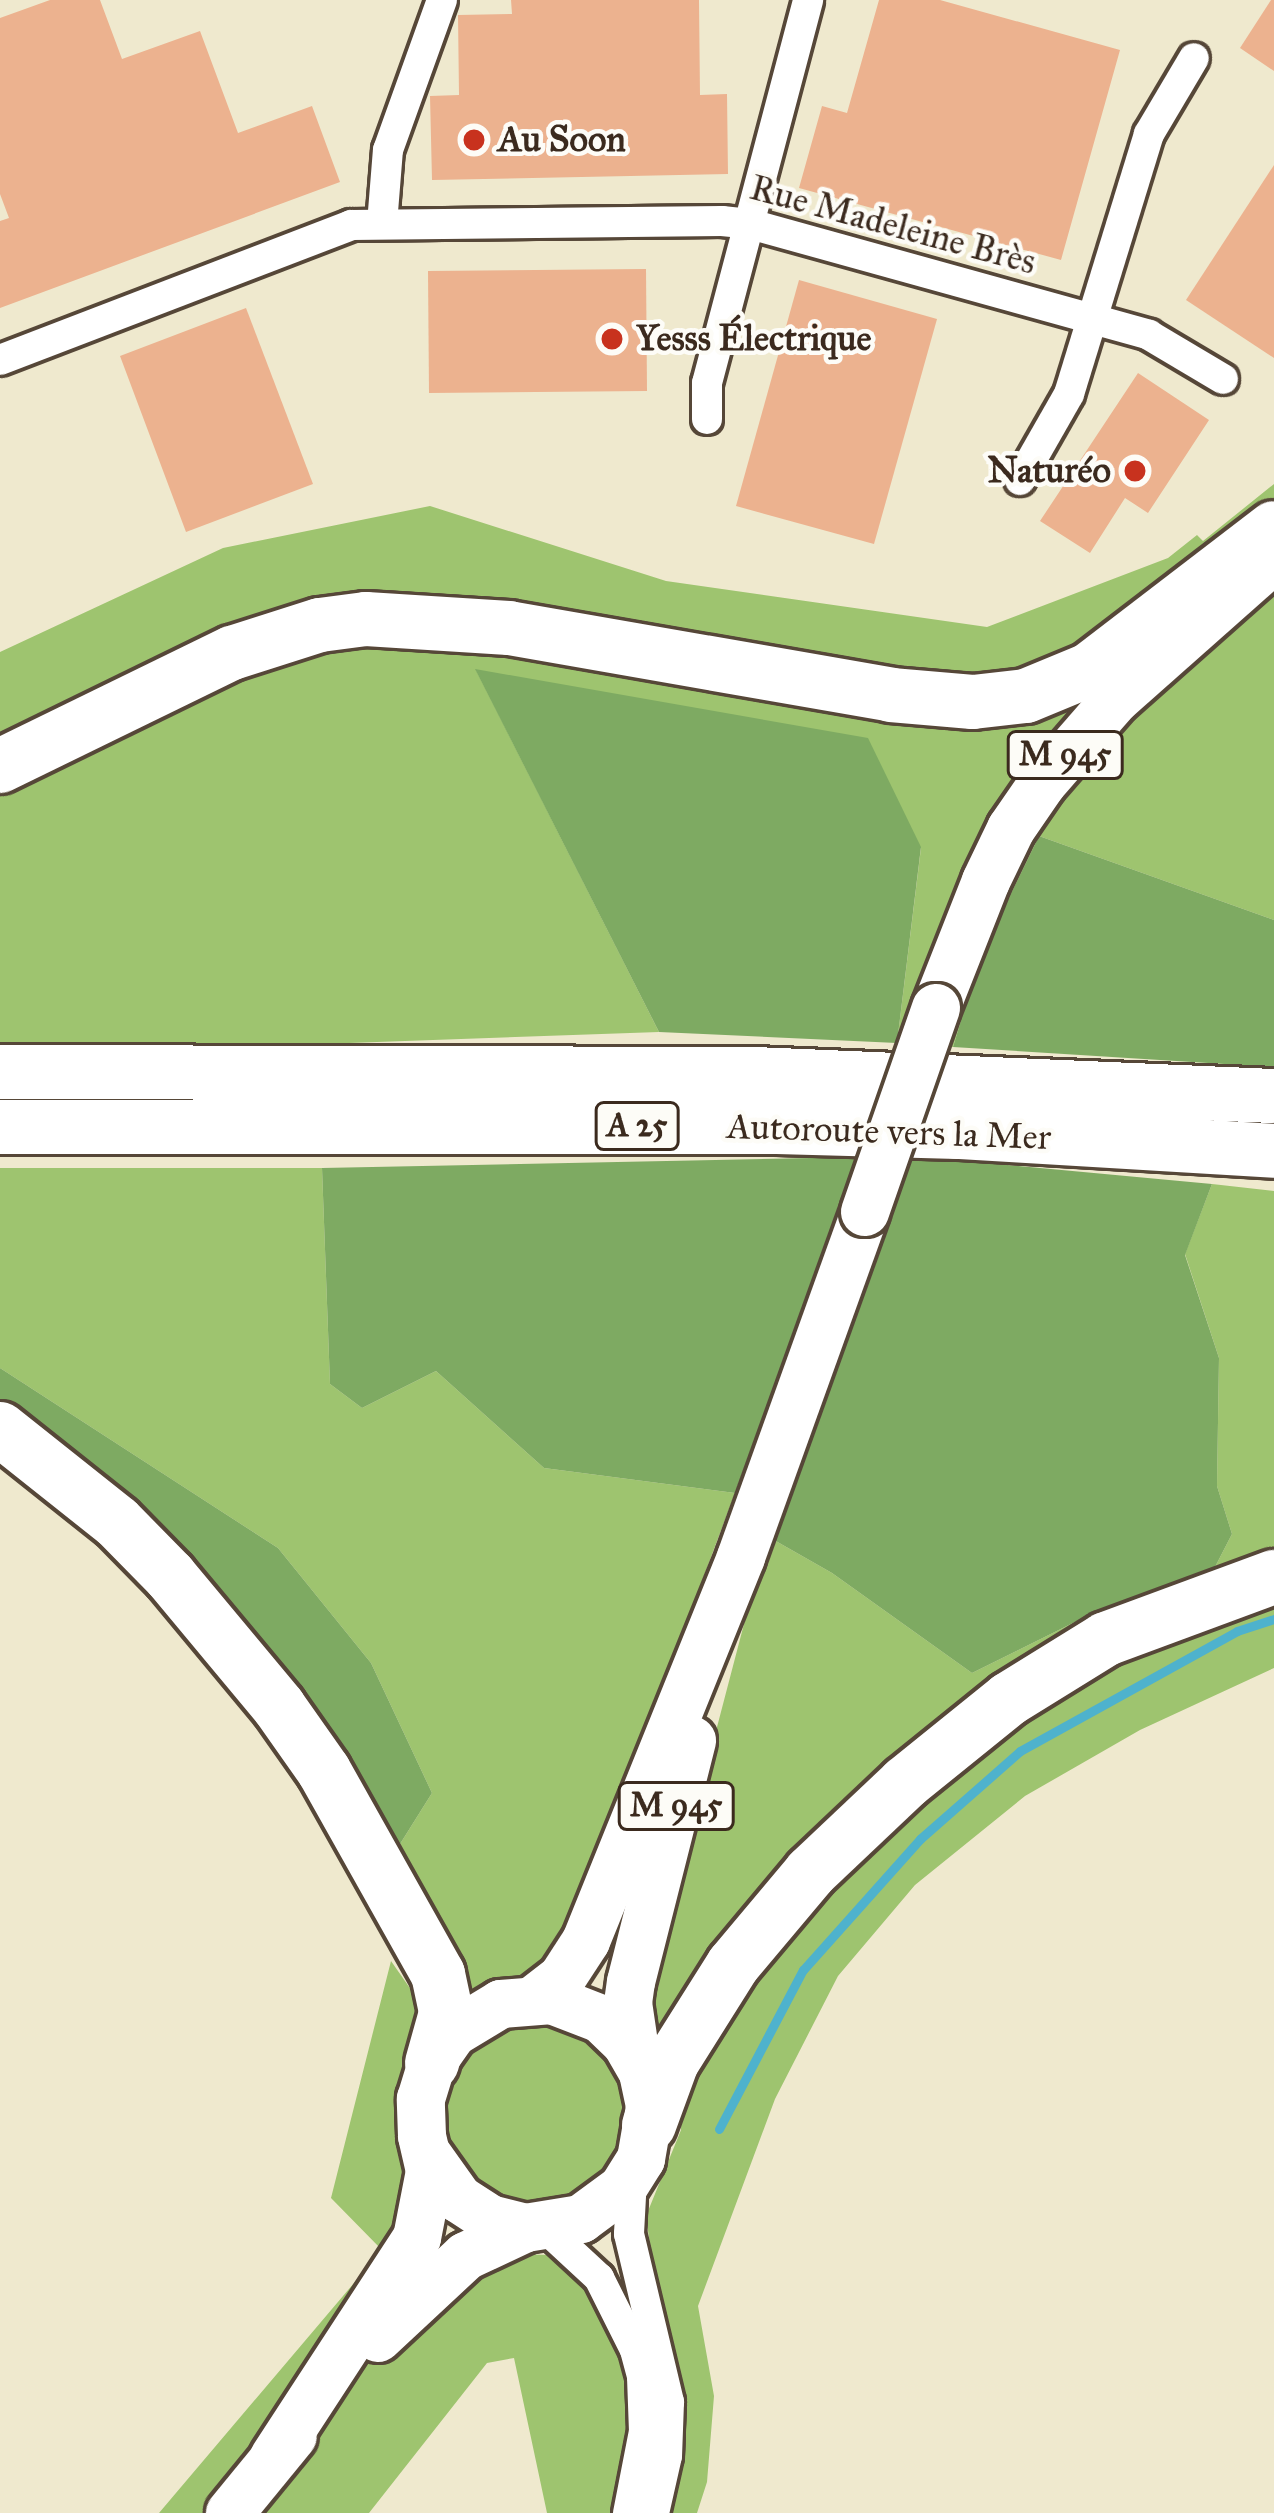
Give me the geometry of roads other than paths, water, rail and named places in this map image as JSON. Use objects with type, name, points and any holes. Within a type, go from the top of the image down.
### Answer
[{"type":"highway","points":[[0,766],[232,653],[320,625],[367,619],[509,628],[892,694],[973,702],[1026,696],[1089,670],[1274,528]]},
{"type":"highway","name":"A 25","points":[[0,1072],[755,1074],[1274,1096]]},
{"type":"highway","name":"Autoroute vers la Mer","points":[[0,1127],[776,1127],[958,1132],[1274,1151]]},
{"type":"highway","points":[[0,1429],[117,1522],[170,1576],[279,1707],[323,1771],[437,1973],[446,2013],[432,2063]]},
{"type":"highway","points":[[641,2149],[672,2062],[733,1966],[811,1872],[905,1783],[1009,1700],[1106,1640],[1274,1576]]},
{"type":"main road","name":"M 945","points":[[535,1999],[562,1978],[586,1941],[740,1557],[936,1008],[1011,829],[1042,784],[1116,699],[1274,559]]},
{"type":"main road","name":"M 945","points":[[636,2057],[628,2003],[632,1978],[740,1557]]},
{"type":"main road","points":[[230,2513],[405,2310],[466,2256],[535,2228],[596,2211],[641,2149],[648,2090],[636,2057],[601,2019],[569,2004],[535,1999],[501,2004],[468,2021],[432,2063],[420,2117],[430,2193],[417,2238],[274,2457]]},
{"type":"main road","points":[[428,2154],[459,2199],[490,2219],[535,2228]]},
{"type":"street","points":[[382,224],[388,149],[442,0]]},
{"type":"street","points":[[707,419],[707,382],[808,0]]},
{"type":"street","points":[[1020,480],[1062,412],[1149,134],[1194,58]]},
{"type":"street","name":"Rue Madeleine Brès","points":[[0,360],[328,232],[382,224],[750,224],[1169,342],[1223,379]]},
{"type":"street","points":[[641,2149],[629,2234],[669,2402],[667,2456],[654,2513]]},
{"type":"street","points":[[535,2228],[599,2278],[635,2350],[642,2377],[644,2431],[628,2513]]},
{"type":"waterway","points":[[719,2129],[803,1970],[920,1839],[1020,1751],[1237,1631],[1274,1619]]},
{"type":"place","name":"Au Soon","points":[[474,140]]},
{"type":"place","name":"Yesss Électrique","points":[[612,339]]},
{"type":"place","name":"Naturéo","points":[[1135,471]]}]
